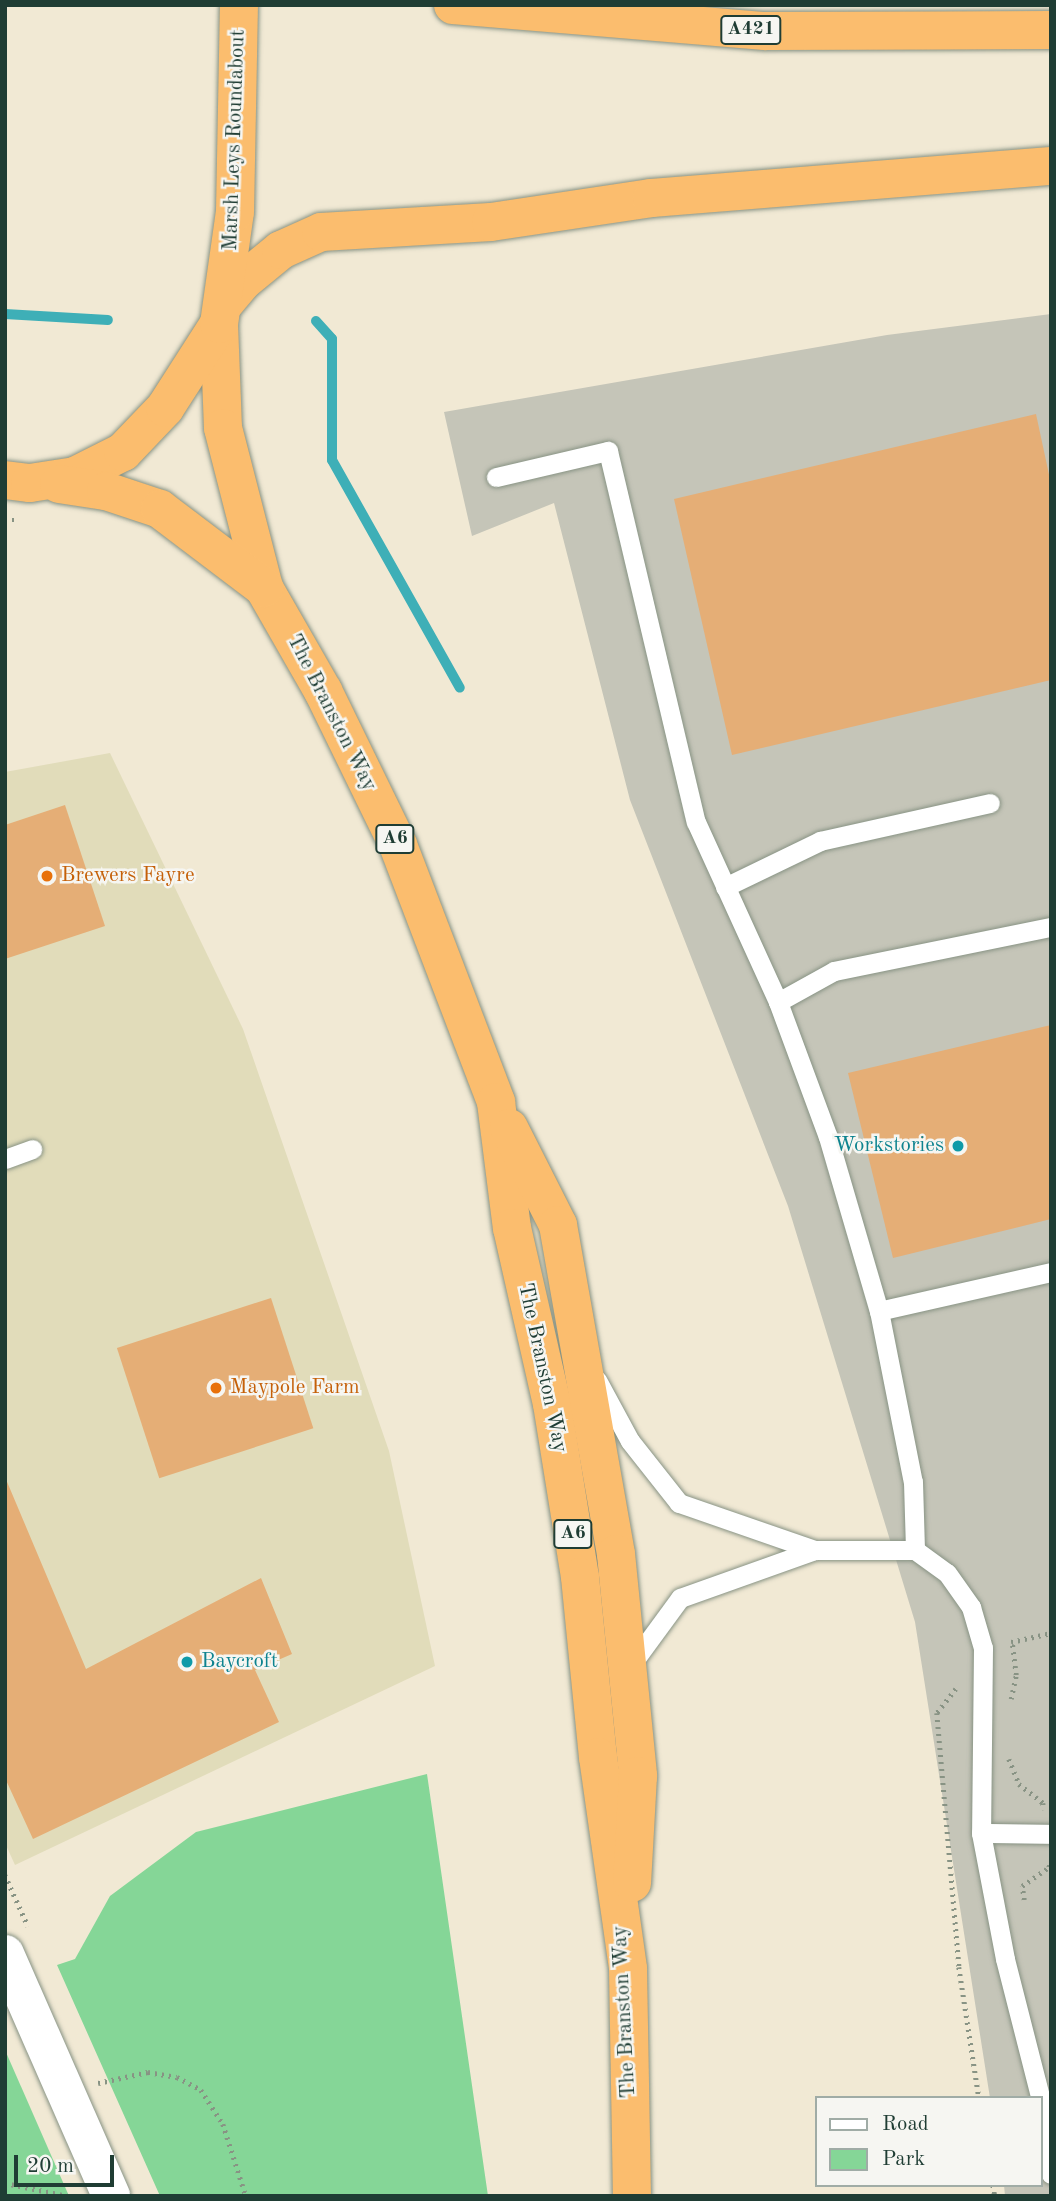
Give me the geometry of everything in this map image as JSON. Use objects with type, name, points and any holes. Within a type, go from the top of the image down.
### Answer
[{"type":"highway","name":"Marsh Leys Roundabout","points":[[17,482],[75,476],[123,452],[165,408],[221,315],[235,212],[239,5]]},
{"type":"highway","name":"A421","points":[[453,5],[765,31],[1051,30]]},
{"type":"highway","points":[[221,315],[272,256],[321,232],[491,222],[652,198],[1051,166]]},
{"type":"highway","name":"The Branston Way","points":[[221,315],[223,428],[264,588],[323,691],[398,845],[496,1102],[512,1228],[552,1404],[580,1577],[598,1758],[628,1969],[632,2196]]},
{"type":"highway","name":"The Branston Way","points":[[17,482],[106,491],[160,509],[264,588]]},
{"type":"highway","points":[[496,1102],[558,1225],[615,1554],[638,1776],[628,1969]]},
{"type":"street","points":[[5,1954],[64,2095],[111,2196]]},
{"type":"lane","points":[[496,477],[608,451],[696,822],[778,1002],[828,1137],[879,1311],[913,1482],[915,1550]]},
{"type":"lane","points":[[725,887],[820,841],[990,803]]},
{"type":"lane","points":[[778,1002],[834,971],[1051,927]]},
{"type":"lane","points":[[5,1159],[32,1149]]},
{"type":"lane","points":[[879,1311],[1051,1272]]},
{"type":"lane","points":[[580,1348],[630,1441],[679,1503],[815,1550],[915,1550],[947,1573],[971,1607],[983,1648],[981,1833],[1005,1959],[1040,2096]]},
{"type":"lane","points":[[628,1672],[641,1646],[680,1598],[815,1550]]},
{"type":"lane","points":[[981,1833],[1051,1834]]},
{"type":"lane","points":[[1042,2104],[1050,2135],[1051,2174]]},
{"type":"path","points":[[983,1648],[1051,1633]]},
{"type":"path","points":[[979,2096],[959,1967],[937,1713],[951,1690],[981,1683]]},
{"type":"path","points":[[64,2095],[148,2072],[177,2077],[201,2090],[223,2124],[246,2196]]},
{"type":"path","points":[[5,2183],[68,2196]]},
{"type":"shaded area","points":[[1051,314],[1051,2196],[1005,2196],[1004,2187],[1042,2187],[1042,2096],[990,2096],[915,1622],[788,1206],[630,800],[554,503],[472,536],[444,412],[887,335]]},
{"type":"shaded area","points":[[110,753],[243,1029],[389,1451],[435,1666],[15,1865],[5,1843],[5,772]]},
{"type":"green space","points":[[427,1774],[488,2196],[160,2196],[57,1965],[75,1959],[110,1896],[196,1832]]},
{"type":"green space","points":[[5,2050],[69,2196],[5,2196]]},
{"type":"building","points":[[1036,414],[1051,484],[1051,680],[732,755],[674,499]]},
{"type":"building","name":"Brewers Fayre","points":[[65,805],[105,926],[5,959],[5,825]]},
{"type":"building","name":"Workstories","points":[[1051,1025],[1051,1219],[893,1258],[848,1073]]},
{"type":"building","name":"Maypole Farm","points":[[271,1298],[313,1428],[159,1478],[117,1348]]},
{"type":"building","name":"Baycroft","points":[[5,1477],[86,1669],[261,1578],[292,1654],[255,1670],[279,1722],[33,1839],[5,1778]]},
{"type":"waterway","points":[[5,314],[108,320]]},
{"type":"waterway","points":[[316,321],[332,339],[332,460],[460,688]]},
{"type":"place","name":"Brewers Fayre","points":[[47,876]]},
{"type":"place","name":"Workstories","points":[[958,1146]]},
{"type":"place","name":"Maypole Farm","points":[[216,1388]]},
{"type":"place","name":"Baycroft","points":[[187,1662]]}]
